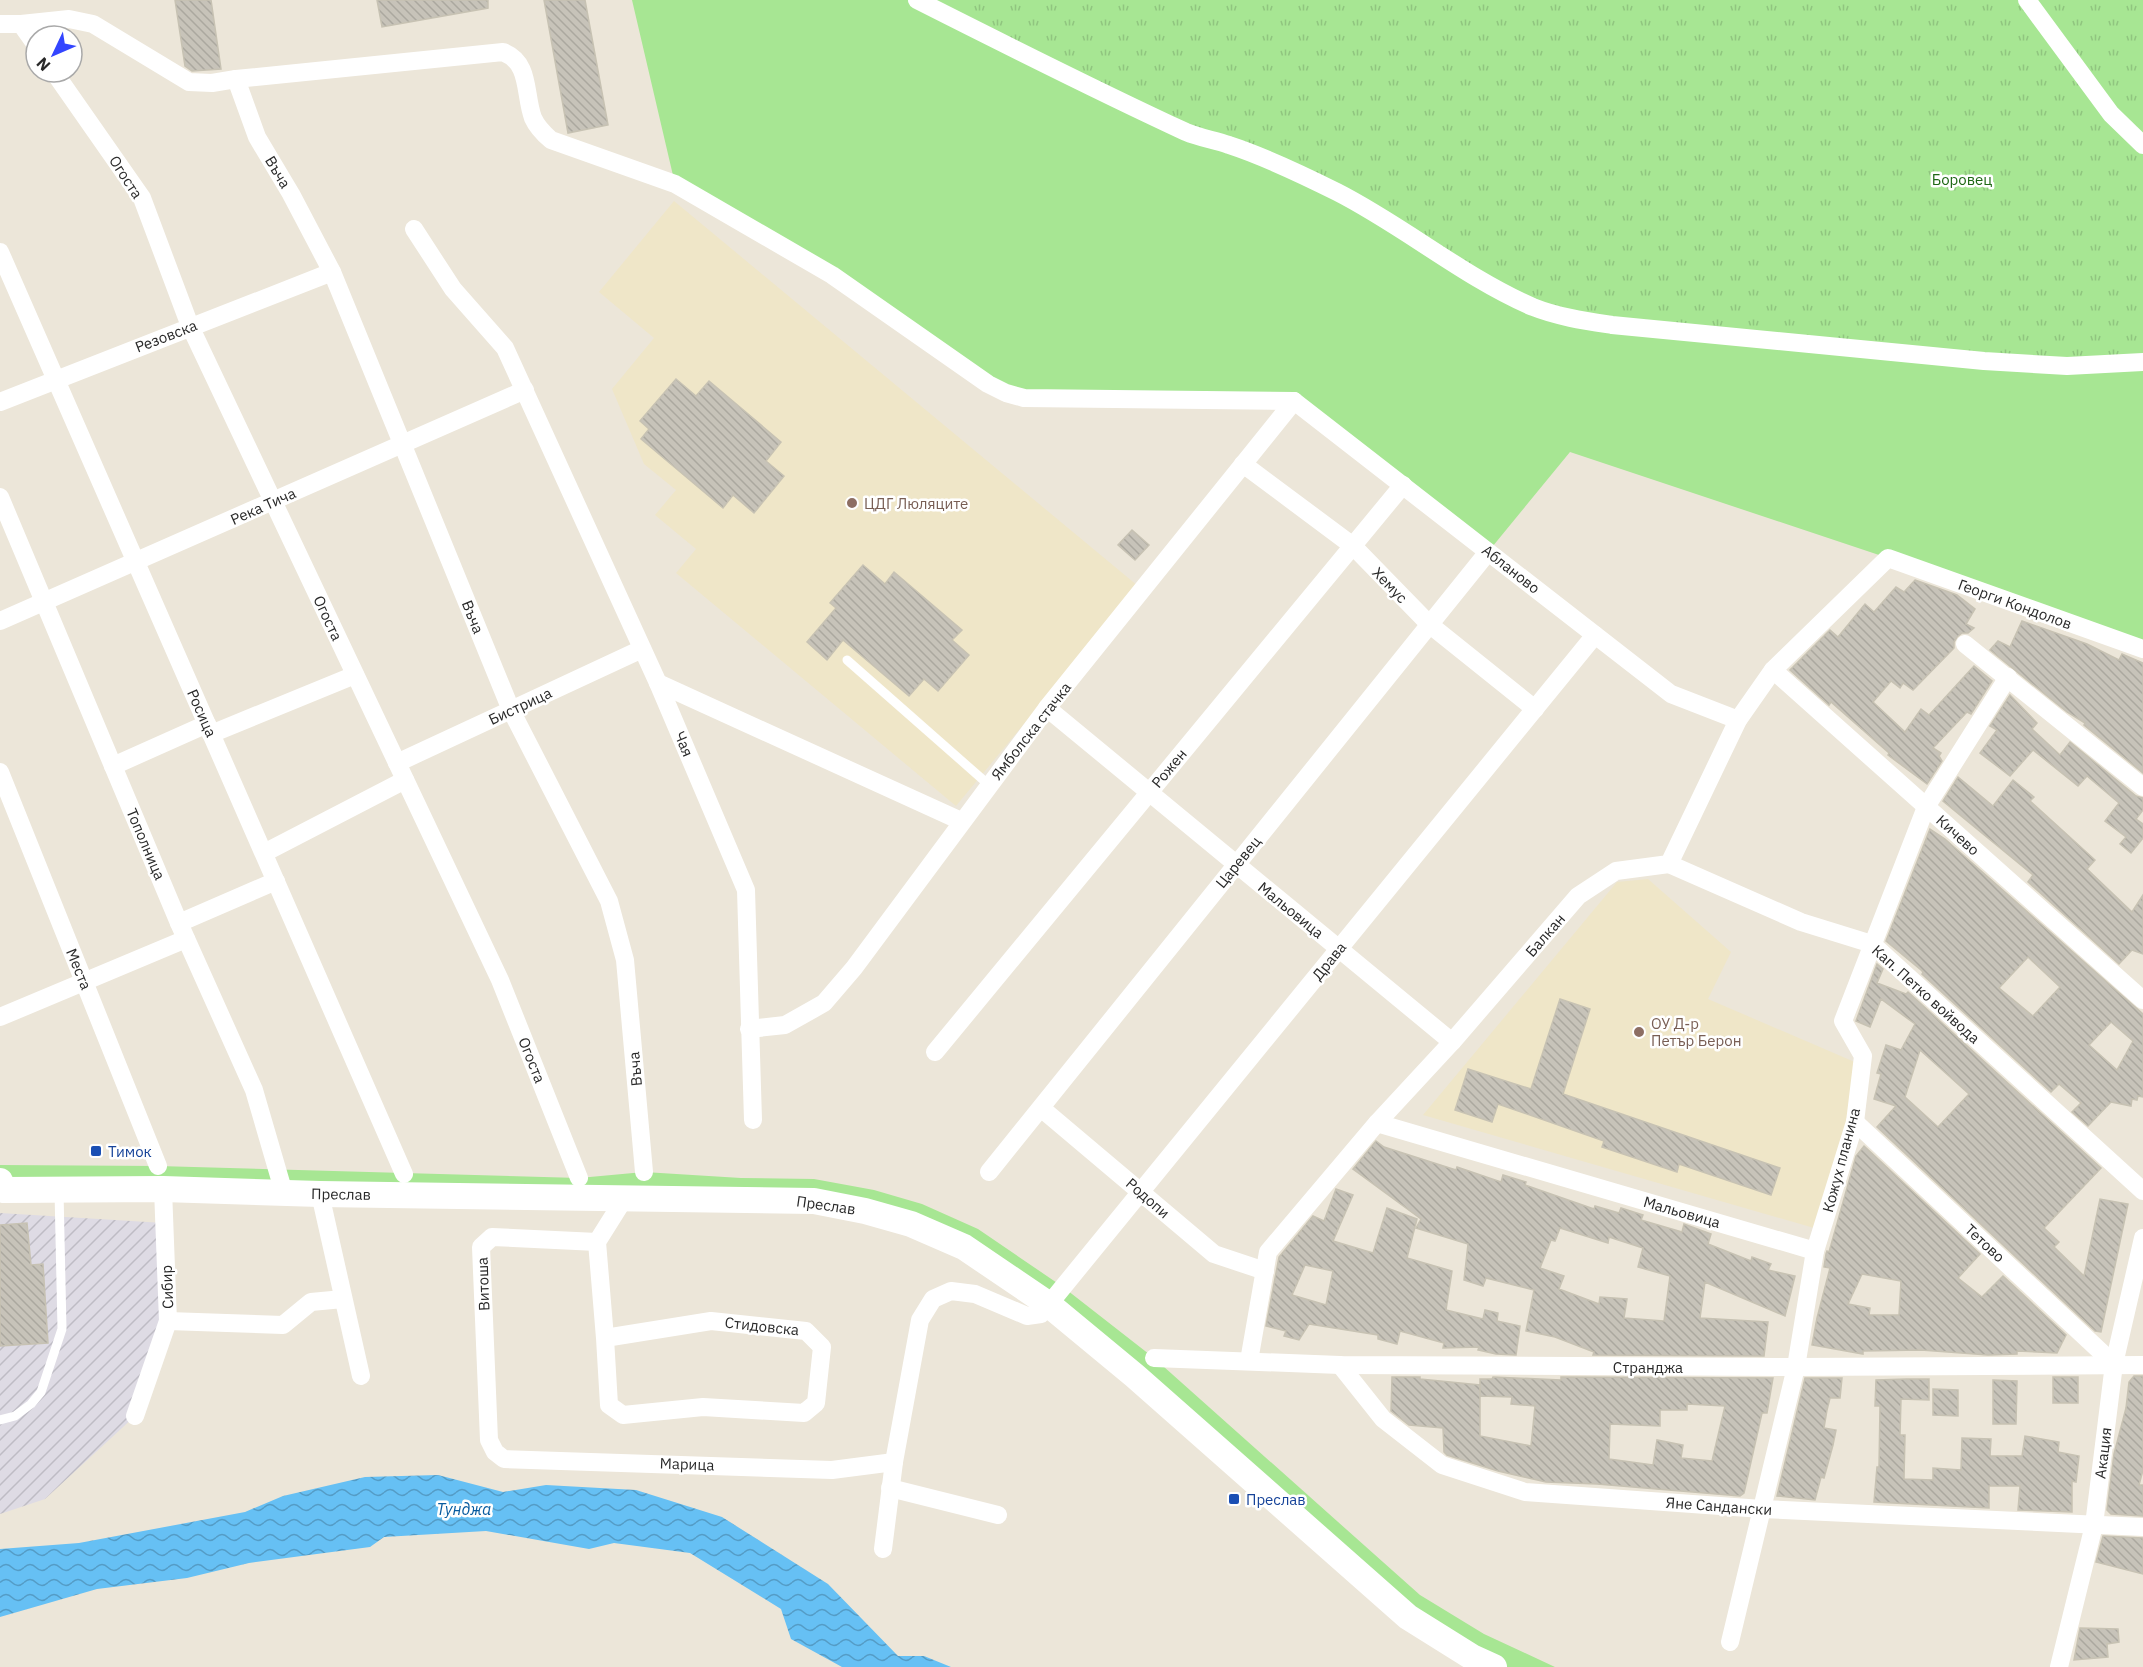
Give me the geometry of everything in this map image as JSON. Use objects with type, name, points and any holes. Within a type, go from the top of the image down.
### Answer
[{"type":"main road","name":"Преслав","points":[[1,1187],[59,1189],[161,1177],[284,1193],[814,1201],[865,1211],[911,1224],[1056,1295],[1135,1376],[1408,1617],[1472,1657],[1494,1667]]},
{"type":"street","points":[[917,0],[1189,134],[1230,145],[1339,193],[1408,232],[1499,291],[1535,308],[1574,319],[1612,325],[1984,361],[2067,366],[2143,362]]},
{"type":"street","points":[[2027,0],[2111,114],[2143,145]]},
{"type":"street","points":[[0,24],[69,19],[93,24],[189,82],[212,83],[503,52],[513,56],[520,63],[533,118],[541,131],[551,140],[675,184],[832,275],[988,384],[1006,393],[1024,398],[1294,400]]},
{"type":"street","points":[[21,24],[24,28]]},
{"type":"street","name":"Въча","points":[[236,79],[257,137],[291,194],[332,272],[511,710],[609,901],[625,960],[644,1172]]},
{"type":"street","name":"Огоста","points":[[62,84],[142,198],[190,326],[500,980],[579,1178]]},
{"type":"street","name":"Чая","points":[[414,229],[453,289],[505,348],[658,683],[746,890],[753,1120]]},
{"type":"street","name":"Росица","points":[[0,252],[404,1174]]},
{"type":"street","name":"Резовска","points":[[0,402],[332,272]]},
{"type":"street","name":"Река Тича","points":[[0,621],[525,390]]},
{"type":"street","name":"Ямболска стачка","points":[[750,1029],[785,1025],[824,1002],[854,968],[1047,708],[1294,400]]},
{"type":"street","name":"Абланово","points":[[1294,400],[1671,694],[1738,720]]},
{"type":"street","name":"Хемус","points":[[1243,464],[1353,546],[1429,624],[1535,709]]},
{"type":"street","name":"Рожен","points":[[935,1052],[1403,485]]},
{"type":"street","name":"Тополница","points":[[0,497],[182,931],[254,1090],[284,1193]]},
{"type":"street","name":"Царевец","points":[[989,1172],[1488,552]]},
{"type":"street","name":"Георги Кондолов","points":[[1773,670],[1888,558],[2143,649]]},
{"type":"street","name":"Драва","points":[[1056,1295],[1595,635]]},
{"type":"street","points":[[1965,644],[2143,787]]},
{"type":"street","name":"Бистрица","points":[[397,763],[642,649]]},
{"type":"street","points":[[1669,864],[1738,720],[1773,670]]},
{"type":"street","name":"Кичево","points":[[1773,670],[2143,1000]]},
{"type":"street","points":[[113,766],[355,675]]},
{"type":"street","name":"Кожух планина","points":[[1730,1642],[1796,1367],[1815,1251],[1855,1122],[1863,1056],[1842,1021],[1926,807],[2008,677]]},
{"type":"street","points":[[658,683],[962,821]]},
{"type":"street","name":"Мальовица","points":[[1047,708],[1452,1042]]},
{"type":"street","name":"Места","points":[[0,772],[161,1177]]},
{"type":"street","points":[[264,853],[405,780]]},
{"type":"street","name":"Кап. Петко войвода","points":[[1669,864],[1801,922],[1872,944],[2143,1191]]},
{"type":"street","name":"Балкан","points":[[1249,1361],[1268,1252],[1377,1123],[1452,1042],[1578,896],[1616,871],[1669,864]]},
{"type":"street","points":[[0,1017],[84,982],[276,881]]},
{"type":"street","name":"Родопи","points":[[1041,1108],[1214,1254],[1265,1271]]},
{"type":"street","name":"Тетово","points":[[1855,1122],[2114,1364]]},
{"type":"street","name":"Мальовица","points":[[1377,1123],[1815,1251]]},
{"type":"street","name":"Сибир","points":[[135,1416],[168,1322],[161,1177]]},
{"type":"street","points":[[320,1194],[361,1376]]},
{"type":"street","points":[[606,1338],[597,1242],[624,1199]]},
{"type":"street","name":"Витоша","points":[[489,1440],[481,1247],[492,1237],[597,1242]]},
{"type":"street","name":"Акация","points":[[2059,1667],[2094,1525],[2114,1364],[2143,1239]]},
{"type":"street","points":[[883,1549],[894,1462],[920,1320],[933,1299],[951,1291],[975,1294],[1027,1316],[1041,1314],[1056,1295]]},
{"type":"street","points":[[168,1322],[283,1325],[311,1302],[344,1299]]},
{"type":"street","name":"Стидовска","points":[[711,1321],[806,1331],[822,1347],[816,1403],[804,1413],[703,1407],[623,1415],[609,1405],[606,1338],[711,1321]]},
{"type":"street","name":"Странджа","points":[[1154,1358],[1340,1365],[1796,1367],[2143,1365]]},
{"type":"street","name":"Яне Сандански","points":[[1340,1365],[1383,1419],[1442,1465],[1525,1492],[1762,1509],[2143,1527]]},
{"type":"street","name":"Марица","points":[[489,1440],[495,1452],[504,1458],[832,1470],[894,1462]]},
{"type":"street","points":[[890,1488],[998,1515]]},
{"type":"lane","points":[[847,660],[989,784]]},
{"type":"lane","points":[[0,1419],[15,1416],[31,1404],[41,1392],[62,1329],[59,1189]]},
{"type":"shaded area","name":"ЦДГ Люляците","points":[[674,201],[1138,586],[956,806],[676,573],[696,549],[655,515],[676,490],[644,464],[612,389],[654,338],[599,292]]},
{"type":"shaded area","name":"ОУ Д-р Петър Берон","points":[[1648,879],[1731,952],[1708,999],[1864,1066],[1814,1228],[1423,1115],[1617,882]]},
{"type":"shaded area","points":[[0,1213],[164,1223],[168,1321],[135,1416],[45,1499],[0,1514]]},
{"type":"green space","points":[[632,0],[917,0],[2143,362],[2143,649],[1888,558],[1570,452],[1488,552],[1294,401],[1024,398],[675,184]]},
{"type":"green space","name":"Боровец","points":[[917,0],[2143,0],[2143,362],[2067,366],[1535,308],[1408,232]]},
{"type":"green space","points":[[0,1165],[158,1166],[579,1178],[644,1172],[741,1178],[814,1179],[874,1190],[922,1204],[978,1229],[1063,1287],[1154,1358],[1420,1595],[1484,1634],[1555,1667],[1494,1667],[1472,1657],[964,1247],[865,1211],[0,1190]]},
{"type":"water","name":"Тунджа","points":[[438,1475],[503,1492],[546,1485],[636,1490],[722,1517],[828,1584],[898,1656],[924,1656],[951,1667],[842,1667],[791,1639],[781,1609],[690,1553],[614,1543],[589,1549],[486,1531],[384,1537],[370,1547],[249,1563],[187,1578],[97,1589],[0,1617],[0,1549],[79,1543],[245,1512],[283,1496],[365,1477]]},
{"type":"building","points":[[175,0],[211,0],[221,69],[192,71],[185,66]]},
{"type":"building","points":[[377,0],[488,0],[488,8],[382,27]]},
{"type":"building","points":[[544,0],[585,0],[608,125],[568,133]]},
{"type":"building","points":[[676,379],[696,396],[709,381],[781,442],[766,461],[784,476],[754,513],[733,495],[723,508],[641,439],[649,429],[640,421]]},
{"type":"building","points":[[1132,530],[1149,545],[1135,560],[1118,545]]},
{"type":"building","points":[[863,565],[885,584],[894,572],[962,630],[952,640],[969,655],[938,691],[924,679],[909,696],[843,640],[827,660],[807,642],[836,608],[830,603]]},
{"type":"building","points":[[1915,580],[1957,595],[1975,609],[1966,624],[1974,628],[1957,637],[1954,648],[1913,690],[1903,683],[1900,688],[1891,681],[1873,702],[1905,732],[1921,709],[1929,715],[1974,666],[1992,681],[1971,714],[1967,712],[1933,748],[1941,753],[1939,756],[1942,761],[1927,784],[1888,755],[1889,753],[1831,702],[1829,705],[1790,670],[1830,630],[1838,637],[1865,604],[1874,612],[1896,587],[1904,592]]},
{"type":"building","points":[[2022,621],[2087,644],[2119,660],[2122,654],[2143,663],[2143,773],[2084,725],[2085,723],[2067,712],[1990,650],[1998,641],[2010,647]]},
{"type":"building","points":[[2010,695],[2037,723],[2032,729],[2060,755],[2070,742],[2136,796],[2143,798],[2143,810],[2136,819],[2143,824],[2143,838],[2131,853],[2120,844],[2126,837],[2105,821],[2119,803],[2087,776],[2078,786],[2033,750],[2010,776],[1980,753],[1997,730],[1990,726]]},
{"type":"building","points":[[1958,777],[1993,806],[2013,780],[2034,797],[2030,801],[2095,860],[2087,869],[2132,912],[2143,895],[2143,954],[2132,950],[2119,964],[2028,882],[2033,875],[1943,801]]},
{"type":"building","points":[[1930,829],[1945,839],[2143,1014],[2143,1097],[2138,1096],[2137,1100],[2132,1099],[2131,1106],[2111,1102],[2088,1126],[2072,1112],[2081,1103],[2059,1084],[2051,1092],[1922,974],[1921,970],[1886,941]],"holes":[[[2028,957],[2060,987],[2033,1016],[1999,988]],[[2111,1022],[2133,1041],[2117,1070],[2089,1045]]]},
{"type":"building","points":[[1877,964],[1883,969],[1877,983],[1906,994],[1908,992],[2101,1168],[2044,1228],[2059,1242],[2054,1247],[2084,1276],[2100,1199],[2128,1204],[2101,1332],[2095,1331],[1877,1127],[1896,1106],[1874,1099],[1881,1074],[1877,1073],[1886,1045],[1901,1050],[1915,1024],[1881,999],[1870,1027],[1856,1021]],"holes":[[[1920,1050],[1969,1094],[1938,1127],[1905,1097]]]},
{"type":"building","points":[[1560,999],[1590,1009],[1563,1094],[1780,1168],[1771,1195],[1679,1164],[1677,1172],[1602,1147],[1604,1141],[1498,1104],[1492,1122],[1455,1110],[1468,1069],[1531,1089]]},
{"type":"building","points":[[1376,1141],[1384,1147],[1456,1170],[1457,1167],[1501,1182],[1503,1175],[1526,1182],[1525,1185],[1594,1209],[1595,1206],[1619,1213],[1621,1208],[1643,1215],[1641,1220],[1682,1232],[1684,1224],[1711,1234],[1708,1244],[1751,1261],[1752,1257],[1771,1264],[1768,1270],[1795,1276],[1785,1316],[1705,1282],[1700,1318],[1768,1322],[1764,1356],[1593,1355],[1594,1352],[1555,1337],[1526,1331],[1534,1290],[1486,1278],[1483,1286],[1464,1280],[1468,1244],[1416,1228],[1421,1219],[1353,1169]],"holes":[[[1560,1228],[1608,1243],[1609,1237],[1643,1248],[1638,1267],[1670,1276],[1664,1321],[1624,1318],[1627,1299],[1600,1297],[1599,1304],[1559,1289],[1564,1276],[1540,1268],[1551,1240],[1555,1241]]]},
{"type":"building","points":[[1864,1146],[1980,1254],[1958,1278],[1982,1297],[2003,1276],[2066,1335],[2057,1353],[2017,1351],[2017,1354],[1988,1355],[1921,1350],[1863,1351],[1863,1354],[1812,1345],[1830,1268],[1824,1267],[1826,1254],[1827,1251],[1829,1252],[1856,1156]],"holes":[[[1862,1274],[1901,1281],[1899,1315],[1869,1315],[1870,1308],[1848,1304]]]},
{"type":"building","points":[[1336,1189],[1353,1195],[1333,1241],[1373,1253],[1387,1208],[1417,1219],[1407,1258],[1452,1271],[1446,1310],[1483,1319],[1485,1310],[1498,1313],[1497,1321],[1520,1326],[1516,1355],[1496,1354],[1478,1350],[1479,1347],[1443,1348],[1444,1343],[1400,1331],[1397,1344],[1378,1339],[1378,1335],[1309,1324],[1299,1340],[1284,1336],[1286,1331],[1266,1326],[1279,1257],[1313,1216],[1324,1221]],"holes":[[[1305,1265],[1333,1271],[1326,1305],[1292,1295]]]},
{"type":"building","points":[[27,1223],[31,1265],[43,1264],[48,1343],[0,1346],[0,1225]]},
{"type":"building","points":[[2134,1376],[2143,1376],[2143,1470],[2139,1485],[2143,1485],[2143,1516],[2111,1514],[2107,1510],[2114,1454],[2126,1408],[2129,1382]]},
{"type":"building","points":[[1392,1377],[1420,1377],[1420,1379],[1480,1385],[1480,1379],[1492,1379],[1493,1377],[1561,1380],[1561,1377],[1773,1378],[1767,1413],[1762,1413],[1744,1493],[1740,1496],[1546,1482],[1498,1471],[1447,1455],[1444,1452],[1443,1428],[1409,1425],[1391,1411]],"holes":[[[1480,1396],[1512,1397],[1511,1404],[1535,1406],[1531,1446],[1480,1436]],[[1687,1404],[1725,1406],[1712,1461],[1681,1458],[1683,1445],[1657,1440],[1653,1465],[1609,1459],[1610,1424],[1660,1426],[1660,1410],[1687,1410]]]},
{"type":"building","points":[[2053,1377],[2078,1377],[2078,1403],[2053,1403]]},
{"type":"building","points":[[1805,1378],[1842,1378],[1840,1398],[1830,1398],[1827,1410],[1824,1428],[1836,1430],[1824,1478],[1821,1477],[1815,1500],[1777,1496]]},
{"type":"building","points":[[1929,1379],[1929,1400],[1901,1399],[1900,1435],[1905,1435],[1904,1479],[1933,1480],[1933,1468],[1961,1470],[1962,1438],[1991,1439],[1990,1456],[2022,1456],[2025,1436],[2059,1442],[2058,1452],[2079,1456],[2076,1482],[2072,1481],[2072,1512],[2018,1510],[2020,1486],[1989,1486],[1989,1508],[1874,1502],[1877,1467],[1879,1467],[1880,1406],[1875,1406],[1876,1380]]},
{"type":"building","points":[[1993,1380],[2017,1381],[2016,1424],[1993,1424]]},
{"type":"building","points":[[1933,1389],[1958,1390],[1958,1416],[1933,1415]]},
{"type":"building","points":[[2103,1536],[2143,1538],[2143,1574],[2096,1562]]},
{"type":"building","points":[[2080,1628],[2118,1629],[2119,1642],[2107,1644],[2108,1657],[2074,1660]]},
{"type":"place","name":"ЦДГ Люляците","points":[[852,503]]},
{"type":"place","name":"ОУ Д-р Петър Берон","points":[[1639,1032]]},
{"type":"place","name":"Тимок","points":[[96,1151]]},
{"type":"place","name":"Преслав","points":[[1234,1499]]}]
